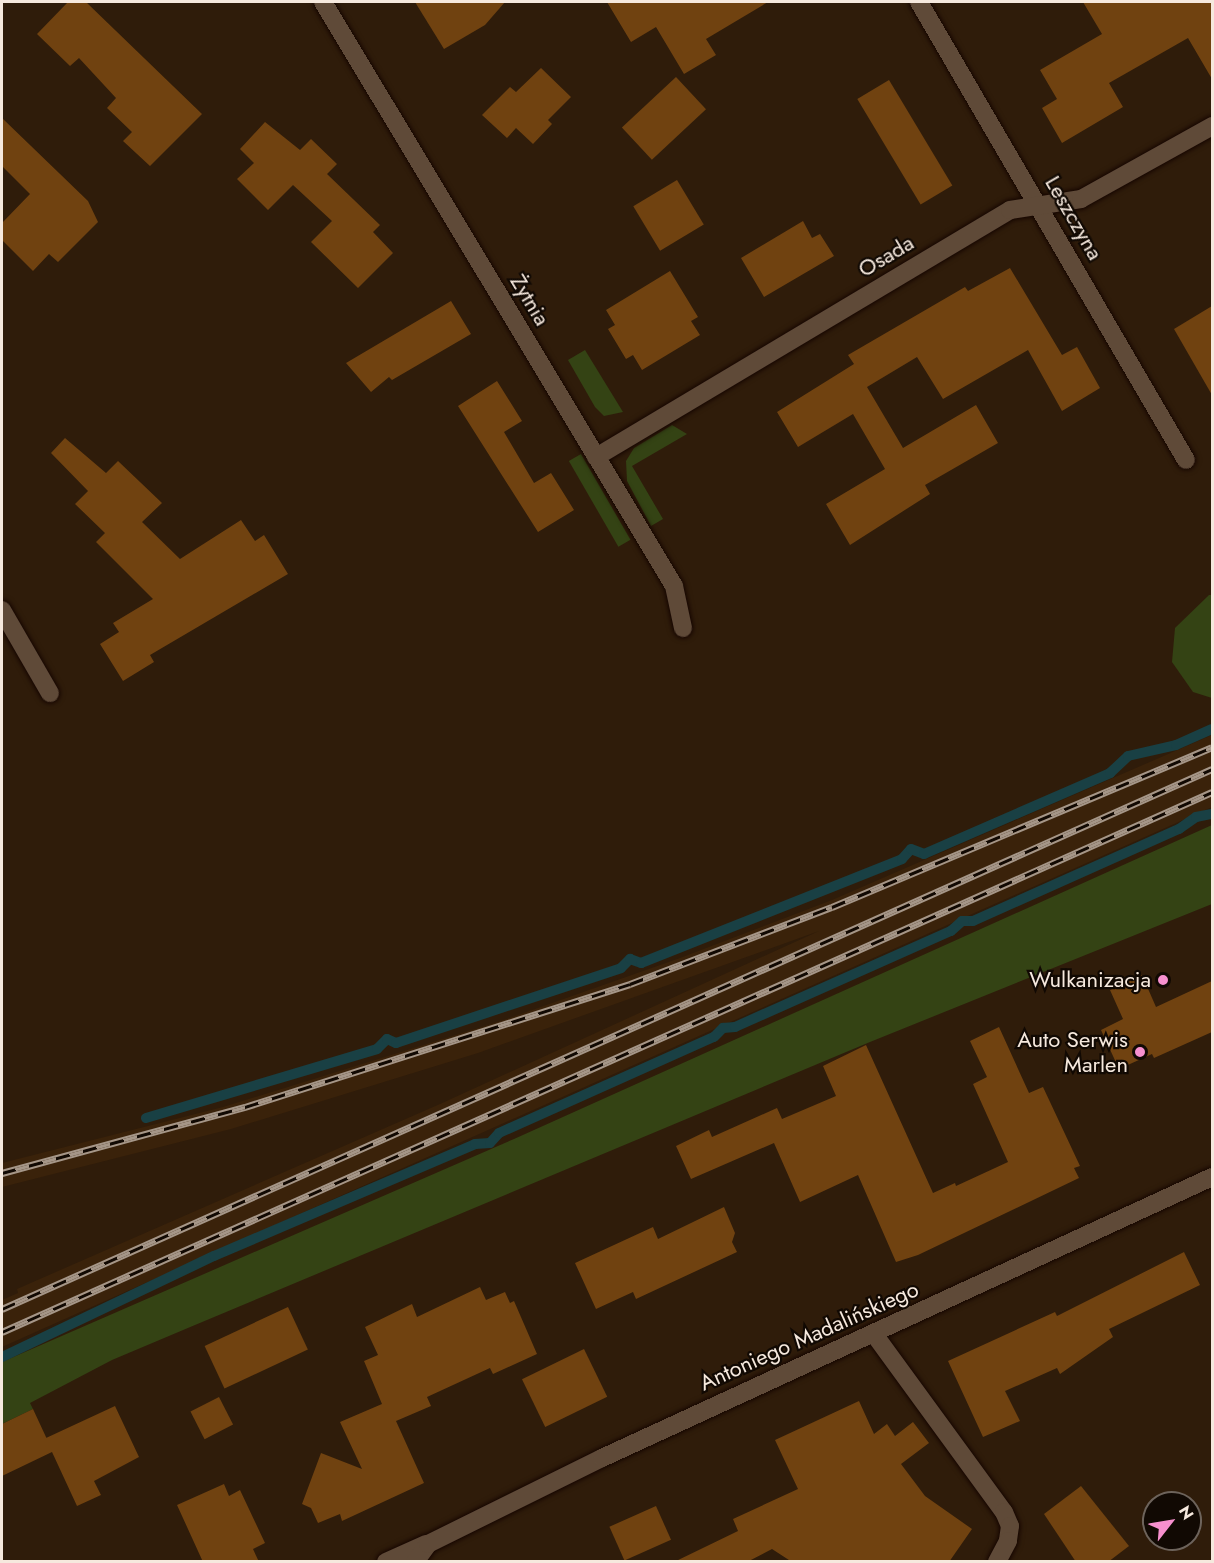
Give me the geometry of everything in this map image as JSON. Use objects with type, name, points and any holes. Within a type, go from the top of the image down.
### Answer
[{"type":"street","name":"Żytnia","points":[[323,2],[674,586],[683,628]]},
{"type":"street","name":"Leszczyna","points":[[919,2],[1186,460]]},
{"type":"street","name":"Osada","points":[[596,457],[1002,215],[1038,204],[1081,199],[1212,126]]},
{"type":"street","points":[[2,610],[50,693]]},
{"type":"street","name":"Antoniego Madalińskiego","points":[[386,1562],[428,1544],[602,1458],[1212,1177]]},
{"type":"street","points":[[874,1334],[1004,1512],[1010,1526],[1008,1541],[997,1562]]},
{"type":"street","name":"Antoniego Madalińskiego","points":[[414,1562],[428,1544]]},
{"type":"shaded area","points":[[1212,735],[1212,807],[2,1347],[2,1300],[18,1293],[17,1289],[440,1104],[819,931],[478,1053],[231,1129],[2,1187],[2,1163],[223,1107],[501,1021],[680,958],[832,900]]},
{"type":"green space","points":[[585,350],[623,412],[604,416],[595,407],[568,360]]},
{"type":"green space","points":[[672,425],[687,434],[632,466],[663,519],[651,526],[627,481],[626,461],[634,448]]},
{"type":"green space","points":[[581,454],[630,540],[618,547],[569,461]]},
{"type":"green space","points":[[1209,595],[1212,595],[1212,698],[1193,692],[1172,662],[1175,628]]},
{"type":"green space","points":[[1212,825],[1212,904],[870,1042],[112,1360],[30,1403],[33,1409],[2,1424],[2,1362],[514,1139]]},
{"type":"building","points":[[68,2],[86,2],[202,114],[150,166],[123,141],[132,132],[107,108],[116,98],[79,58],[70,66],[37,34]]},
{"type":"building","points":[[415,2],[505,2],[485,25],[444,49]]},
{"type":"building","points":[[607,2],[768,2],[706,39],[716,55],[684,74],[656,27],[631,42]]},
{"type":"building","points":[[1083,2],[1212,2],[1212,79],[1188,38],[1109,83],[1123,107],[1062,143],[1042,108],[1057,99],[1040,70],[1102,34]]},
{"type":"building","points":[[541,68],[571,97],[548,120],[552,124],[533,144],[516,128],[507,138],[482,115],[510,87],[516,92]]},
{"type":"building","points":[[676,77],[706,109],[652,160],[622,127]]},
{"type":"building","points":[[889,80],[952,185],[921,204],[857,99]]},
{"type":"building","points":[[2,118],[88,201],[98,222],[58,262],[49,254],[33,271],[2,240],[2,223],[30,194],[2,166]]},
{"type":"building","points":[[265,122],[300,150],[311,139],[337,164],[327,174],[380,225],[373,232],[393,253],[358,288],[311,242],[332,221],[293,185],[268,210],[237,179],[254,163],[240,149]]},
{"type":"building","points":[[677,180],[704,225],[660,251],[633,206]]},
{"type":"building","points":[[803,221],[812,238],[820,234],[834,256],[764,297],[741,258]]},
{"type":"building","points":[[1010,268],[1062,355],[1077,347],[1100,388],[1062,411],[1028,350],[943,399],[917,357],[867,387],[903,448],[976,405],[998,443],[925,485],[930,494],[850,545],[826,504],[885,469],[853,414],[798,447],[777,412],[854,364],[848,355],[965,287],[968,291]]},
{"type":"building","points":[[670,271],[698,317],[691,321],[700,335],[642,370],[633,355],[626,359],[608,329],[615,325],[606,310]]},
{"type":"building","points":[[451,301],[471,334],[392,380],[389,377],[371,392],[346,363]]},
{"type":"building","points":[[1212,306],[1212,395],[1174,329]]},
{"type":"building","points":[[497,381],[522,421],[504,432],[534,483],[551,473],[574,510],[538,532],[458,406]]},
{"type":"building","points":[[65,438],[106,473],[118,461],[162,503],[142,522],[180,559],[241,520],[255,541],[264,535],[288,574],[150,655],[154,662],[123,681],[100,644],[119,632],[113,623],[153,599],[96,542],[105,533],[75,504],[88,491],[51,453]]},
{"type":"building","points":[[1142,975],[1156,1007],[1212,981],[1212,1032],[1154,1058],[1152,1054],[1119,1069],[1101,1030],[1123,1019],[1110,990]]},
{"type":"building","points":[[999,1027],[1029,1093],[1043,1087],[1080,1166],[1074,1168],[1079,1178],[918,1255],[896,1262],[858,1175],[800,1202],[774,1143],[691,1179],[676,1146],[709,1130],[712,1137],[777,1108],[782,1119],[836,1096],[823,1066],[866,1045],[933,1193],[955,1183],[956,1186],[1008,1162],[973,1084],[987,1077],[970,1041]]},
{"type":"building","points":[[724,1207],[735,1233],[732,1242],[737,1252],[636,1299],[633,1292],[596,1309],[575,1263],[653,1227],[658,1239]]},
{"type":"building","points":[[1184,1252],[1200,1285],[1109,1329],[1113,1337],[1060,1374],[1057,1368],[1005,1391],[1020,1421],[983,1437],[948,1361],[1055,1312],[1057,1316]]},
{"type":"building","points":[[480,1287],[486,1300],[505,1292],[510,1303],[514,1301],[537,1354],[493,1374],[490,1368],[427,1397],[431,1406],[396,1421],[424,1483],[342,1521],[340,1514],[318,1523],[311,1508],[302,1504],[321,1453],[362,1469],[340,1422],[382,1404],[364,1361],[378,1355],[365,1327],[412,1304],[417,1317]]},
{"type":"building","points":[[288,1307],[308,1350],[224,1388],[205,1346]]},
{"type":"building","points":[[584,1349],[607,1397],[545,1427],[522,1379]]},
{"type":"building","points":[[219,1397],[233,1425],[205,1439],[190,1412]]},
{"type":"building","points":[[859,1401],[874,1434],[887,1424],[895,1436],[913,1422],[929,1443],[901,1464],[925,1496],[972,1529],[949,1562],[792,1562],[772,1549],[747,1562],[674,1562],[738,1531],[733,1519],[798,1489],[775,1440]]},
{"type":"building","points":[[115,1406],[139,1457],[94,1481],[101,1495],[77,1506],[52,1452],[2,1476],[2,1424],[33,1409],[46,1438]]},
{"type":"building","points":[[224,1484],[229,1496],[240,1490],[265,1543],[253,1549],[259,1562],[203,1562],[177,1505]]},
{"type":"building","points":[[1081,1486],[1129,1546],[1108,1562],[1076,1562],[1044,1514]]},
{"type":"building","points":[[656,1506],[671,1540],[624,1561],[609,1527]]},
{"type":"waterway","points":[[146,1118],[377,1049],[387,1039],[396,1043],[621,968],[630,959],[641,963],[902,859],[911,849],[924,854],[1110,773],[1128,756],[1176,745],[1212,729]]},
{"type":"waterway","points":[[2,1357],[214,1256],[475,1144],[490,1143],[499,1133],[714,1037],[723,1028],[735,1027],[951,931],[962,921],[973,921],[1179,829],[1196,817],[1212,814]]},
{"type":"railway","points":[[2,1173],[245,1107],[630,984],[832,907],[1212,747]]},
{"type":"railway","points":[[2,1309],[1212,769]]},
{"type":"railway","points":[[2,1332],[1212,792]]},
{"type":"place","name":"Wulkanizacja","points":[[1163,980]]},
{"type":"place","name":"Auto Serwis Marlen","points":[[1140,1052]]}]
